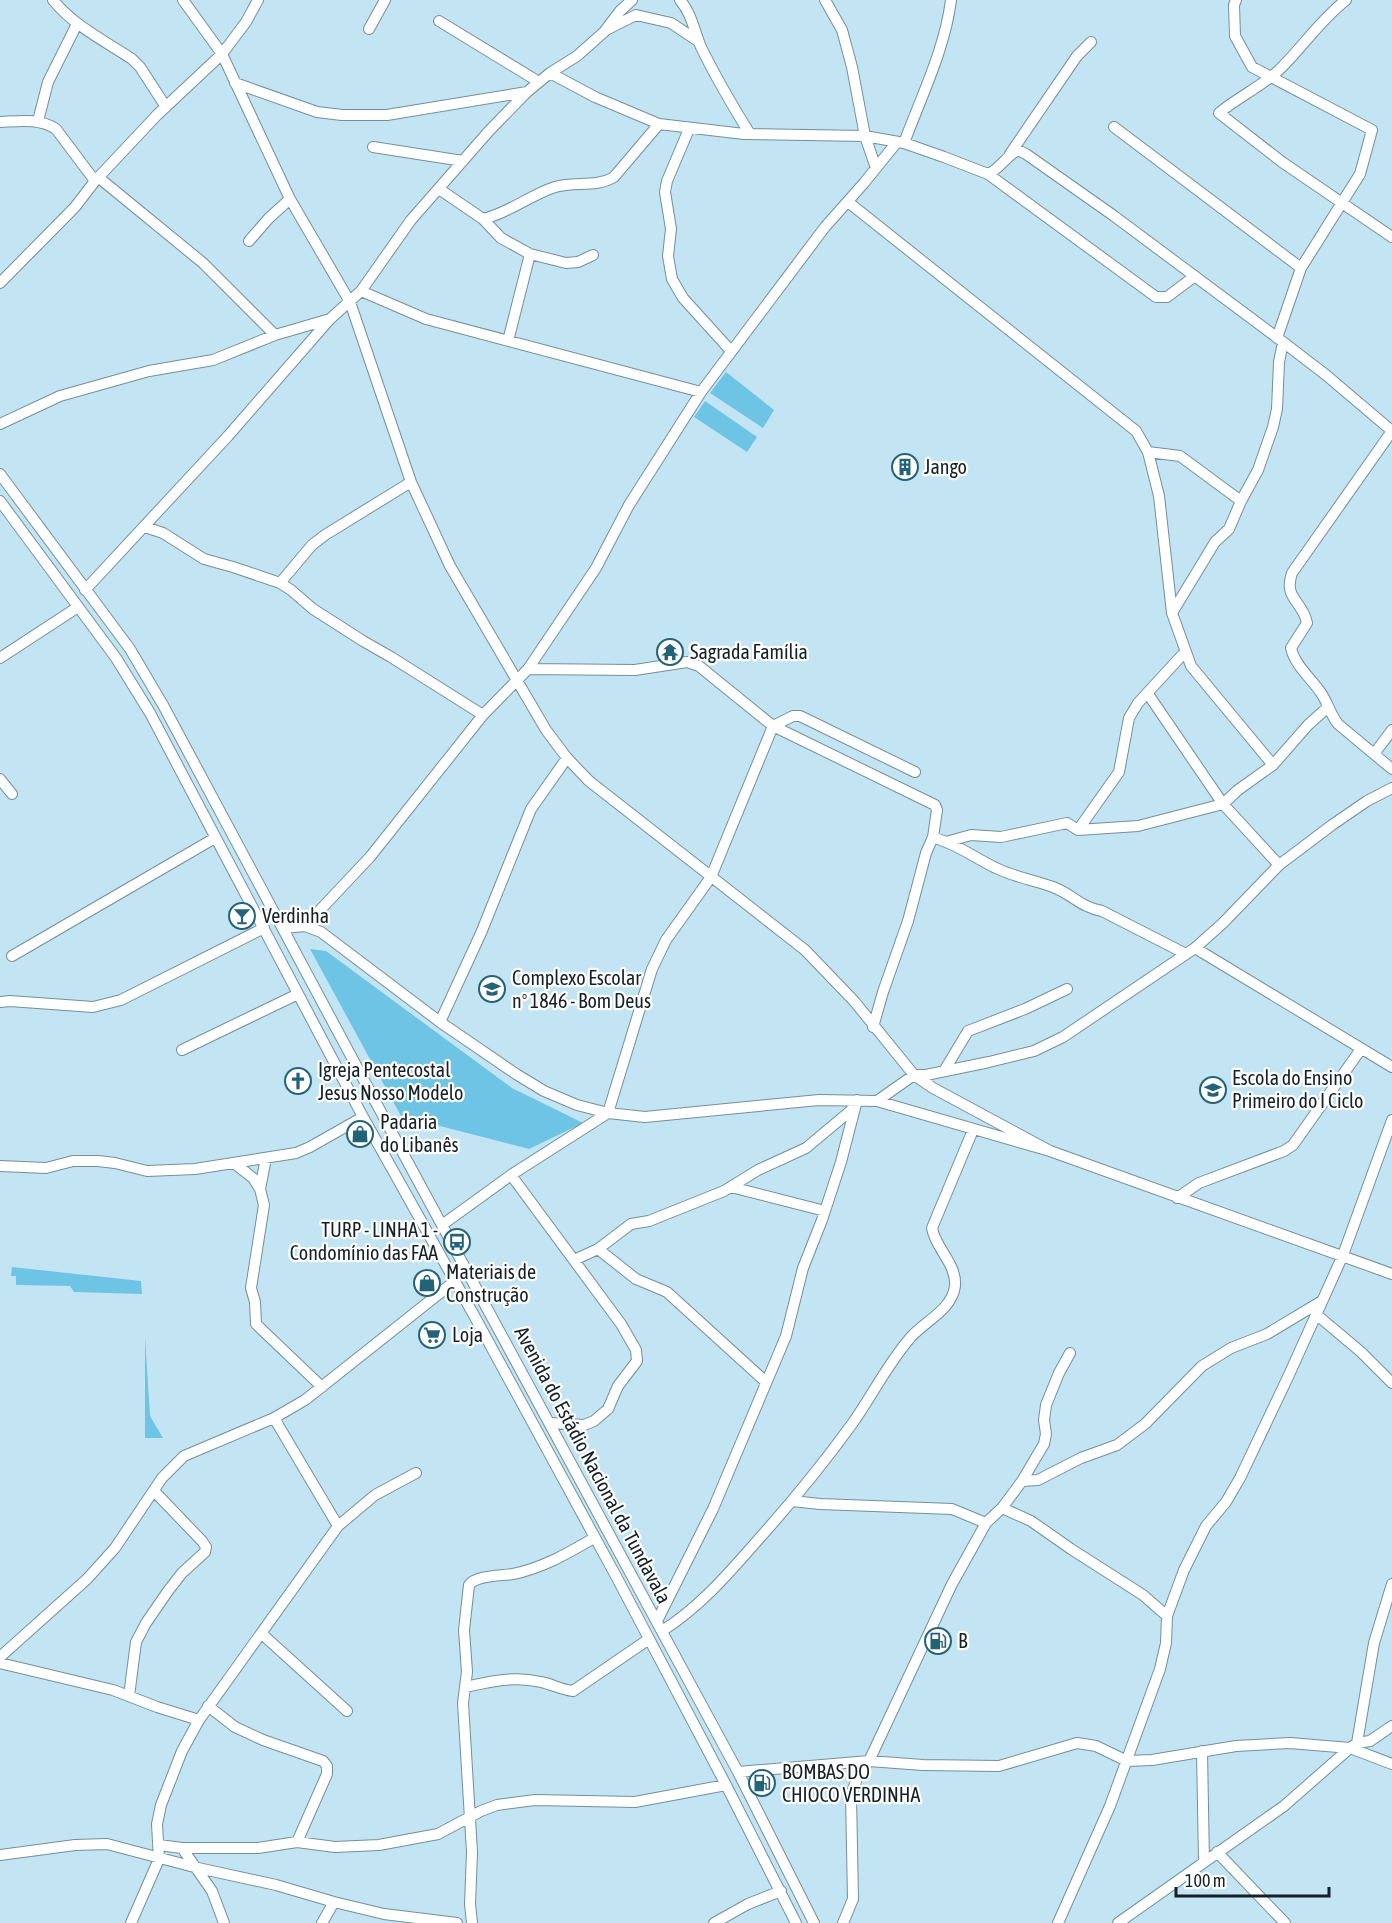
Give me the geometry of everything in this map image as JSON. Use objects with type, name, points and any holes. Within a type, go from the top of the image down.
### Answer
[{"type":"street","points":[[53,0],[77,24],[132,59],[140,67],[166,107]]},
{"type":"street","points":[[183,0],[222,54],[290,199],[350,302],[411,482],[450,566],[546,730],[567,758],[589,781],[805,950],[854,1001],[914,1075],[933,1088],[1050,1151]]},
{"type":"street","points":[[0,283],[75,207],[96,179],[166,107],[222,54],[246,22],[258,0]]},
{"type":"street","points":[[369,29],[385,0]]},
{"type":"street","points":[[85,590],[228,436],[330,319],[361,291],[411,220],[463,161],[527,92],[550,73],[577,56],[604,32],[632,0]]},
{"type":"street","points":[[680,0],[693,21],[698,41],[720,88],[750,134]]},
{"type":"street","points":[[825,0],[842,30],[852,67],[865,136],[876,168]]},
{"type":"street","points":[[305,926],[370,857],[483,715],[528,669],[596,568],[629,505],[700,392],[825,227],[900,142],[943,39],[951,0]]},
{"type":"street","points":[[1172,613],[1215,542],[1229,529],[1253,480],[1273,427],[1277,409],[1280,340],[1301,268],[1360,174],[1372,130],[1269,78],[1252,67],[1235,36],[1234,5],[1236,0]]},
{"type":"street","points":[[1346,0],[1321,22],[1289,60],[1269,78],[1219,113],[1282,162],[1392,237]]},
{"type":"street","points":[[604,32],[636,15],[671,23],[698,41]]},
{"type":"street","points":[[439,21],[539,82]]},
{"type":"street","points":[[38,121],[53,69],[77,24]]},
{"type":"street","points":[[988,174],[1010,154],[1077,56],[1091,42]]},
{"type":"street","points":[[550,73],[595,97],[659,124],[688,129],[750,134],[865,136],[900,142],[988,174],[1156,297],[1167,297],[1195,276]]},
{"type":"street","points":[[235,84],[317,112],[342,115],[387,115],[527,92]]},
{"type":"street","points":[[0,122],[38,121],[56,129],[96,179],[203,263],[275,335]]},
{"type":"street","points":[[483,219],[496,216],[555,187],[605,182],[614,177],[659,124]]},
{"type":"street","points":[[1113,127],[1301,268]]},
{"type":"street","points":[[688,129],[667,181],[665,192],[671,229],[668,256],[672,279],[683,298],[731,351]]},
{"type":"street","points":[[373,147],[463,161]]},
{"type":"street","points":[[1010,154],[1018,150],[1026,154],[1114,216],[1326,375],[1392,431],[1298,564],[1288,585],[1291,595],[1306,616],[1307,623],[1291,648],[1293,657],[1323,696],[1331,715],[1338,724],[1392,769]]},
{"type":"street","points":[[438,189],[483,219],[501,238],[531,254],[566,263],[578,262],[593,255]]},
{"type":"street","points":[[249,241],[290,199]]},
{"type":"street","points":[[848,202],[1136,431],[1148,452],[1159,496],[1172,613],[1185,652],[1191,666],[1273,765]]},
{"type":"street","points":[[508,341],[531,254]]},
{"type":"street","points":[[361,291],[426,319],[700,392]]},
{"type":"street","points":[[0,424],[60,396],[149,371],[213,360],[275,335],[330,319]]},
{"type":"street","points":[[1148,452],[1180,456],[1241,501]]},
{"type":"street","name":"Avenida do Estádio Nacional da Tundavala","points":[[0,474],[130,650],[163,705],[738,1772],[814,1923]]},
{"type":"street","points":[[280,584],[312,545],[411,482]]},
{"type":"street","name":"Avenida do Estádio Nacional da Tundavala","points":[[0,501],[116,658],[150,713],[363,1117],[455,1281],[649,1640],[796,1923]]},
{"type":"street","points":[[145,527],[163,533],[204,559],[233,567],[291,590],[314,609],[363,641],[483,715]]},
{"type":"street","points":[[0,658],[78,607]]},
{"type":"street","points":[[1078,830],[1119,772],[1130,718],[1138,703],[1185,652]]},
{"type":"street","points":[[528,669],[635,670],[687,662],[699,666],[773,726],[935,805],[937,810],[933,837],[926,853],[908,921],[882,992],[873,1027]]},
{"type":"street","points":[[1148,694],[1223,804],[1279,865]]},
{"type":"street","points":[[946,842],[971,835],[1001,837],[1067,822],[1078,830],[1138,826],[1223,804],[1273,765],[1308,725],[1328,707]]},
{"type":"street","points":[[442,1225],[512,1175],[608,1113],[652,969],[666,940],[711,877],[773,726],[793,716],[800,716],[915,772]]},
{"type":"street","points":[[1374,754],[1392,730]]},
{"type":"street","points":[[440,1022],[481,933],[531,809],[567,758]]},
{"type":"street","points":[[0,778],[12,794]]},
{"type":"street","points":[[877,1101],[914,1075],[926,1075],[1034,1051],[1063,1037],[1190,951],[1223,923],[1279,865],[1367,801],[1392,788]]},
{"type":"street","points":[[933,837],[964,850],[993,867],[1029,881],[1054,887],[1089,909],[1102,911],[1190,951],[1392,1067]]},
{"type":"street","points":[[12,956],[215,838]]},
{"type":"street","points":[[284,928],[305,926],[321,932],[440,1022],[516,1074],[544,1091],[577,1105],[608,1113],[645,1117],[819,1100],[856,1103],[877,1101],[1050,1151],[1392,1274]]},
{"type":"street","points":[[0,1002],[93,1007],[121,1000],[264,928]]},
{"type":"street","points":[[944,1071],[968,1031],[1025,1009],[1067,989]]},
{"type":"street","points":[[182,1050],[298,994]]},
{"type":"street","points":[[1177,1198],[1199,1183],[1284,1151],[1293,1145],[1361,1049]]},
{"type":"street","points":[[574,1260],[598,1249],[631,1224],[649,1221],[731,1187],[776,1161],[806,1148],[856,1103]]},
{"type":"street","points":[[659,1626],[713,1509],[786,1336],[803,1268],[841,1162],[856,1103]]},
{"type":"street","points":[[0,1166],[46,1168],[73,1161],[98,1161],[147,1171],[195,1169],[296,1153],[363,1117]]},
{"type":"street","points":[[1058,1923],[1127,1761],[1160,1669],[1166,1643],[1167,1616],[1184,1570],[1206,1526],[1226,1502],[1240,1478],[1317,1315],[1343,1255],[1392,1120]]},
{"type":"street","points":[[659,1626],[685,1617],[706,1597],[792,1501],[852,1424],[911,1337],[939,1314],[948,1303],[955,1288],[954,1277],[950,1264],[933,1235],[932,1228],[973,1130]]},
{"type":"street","points":[[260,1189],[266,1158]]},
{"type":"street","points":[[234,1163],[248,1173],[260,1189],[264,1205],[250,1288],[255,1302],[256,1324],[322,1387]]},
{"type":"street","points":[[512,1175],[621,1324],[636,1350],[637,1361],[618,1386],[608,1409],[594,1421],[584,1425],[551,1424]]},
{"type":"street","points":[[731,1187],[825,1211]]},
{"type":"street","points":[[598,1249],[636,1279],[667,1292],[766,1382]]},
{"type":"street","points":[[0,1657],[87,1579],[115,1548],[162,1478],[184,1456],[274,1418],[305,1400],[455,1281]]},
{"type":"street","points":[[1022,1481],[1038,1480],[1081,1458],[1117,1445],[1145,1424],[1202,1366],[1231,1348],[1267,1334],[1322,1301]]},
{"type":"street","points":[[1317,1315],[1361,1352],[1392,1383]]},
{"type":"street","points":[[843,1923],[854,1899],[851,1795],[858,1776],[869,1761],[952,1584],[986,1523],[1002,1508],[1022,1481],[1044,1444],[1046,1405],[1070,1353]]},
{"type":"street","points":[[274,1418],[338,1526]]},
{"type":"street","points":[[131,1923],[159,1859],[157,1824],[161,1805],[182,1751],[199,1720],[338,1526],[375,1495],[416,1473]]},
{"type":"street","points":[[129,1695],[136,1642],[168,1591],[182,1573],[205,1552],[206,1547],[154,1491]]},
{"type":"street","points":[[792,1501],[952,1509],[986,1523]]},
{"type":"street","points":[[1002,1508],[1031,1521],[1143,1595],[1167,1616]]},
{"type":"street","points":[[472,1923],[470,1904],[471,1816],[463,1702],[467,1672],[464,1630],[469,1585],[471,1582],[542,1566],[594,1538]]},
{"type":"street","points":[[1118,1923],[1284,1806],[1353,1746],[1374,1643],[1392,1584]]},
{"type":"street","points":[[262,1634],[347,1711]]},
{"type":"street","points":[[466,1687],[498,1680],[521,1679],[573,1691],[649,1640]]},
{"type":"street","points":[[0,1663],[129,1695],[157,1707],[199,1720]]},
{"type":"street","points":[[208,1706],[235,1727],[263,1740],[323,1761],[327,1766],[327,1774],[297,1842]]},
{"type":"street","points":[[738,1772],[869,1761],[923,1765],[999,1766],[1077,1743],[1096,1746],[1127,1761],[1152,1760],[1236,1746],[1290,1743],[1353,1746],[1370,1741],[1392,1726]]},
{"type":"street","points":[[1353,1746],[1392,1764]]},
{"type":"street","points":[[1202,1751],[1204,1862]]},
{"type":"street","points":[[159,1845],[182,1848],[258,1848],[297,1842],[335,1847],[379,1845],[438,1833],[497,1805],[535,1800],[635,1802],[726,1785]]},
{"type":"street","points":[[0,1855],[75,1845],[107,1844],[159,1859],[276,1885],[334,1902],[419,1921],[457,1923]]},
{"type":"street","points":[[182,1848],[212,1890],[224,1923]]},
{"type":"street","points":[[1216,1852],[1285,1923]]},
{"type":"street","points":[[714,1923],[748,1904],[781,1891]]},
{"type":"street","points":[[322,1923],[334,1902]]},
{"type":"shaded area","points":[[726,372],[774,410],[763,428],[710,393]]},
{"type":"shaded area","points":[[705,401],[757,437],[747,452],[694,417]]},
{"type":"shaded area","points":[[310,949],[326,951],[512,1088],[583,1123],[529,1149],[401,1116]]},
{"type":"shaded area","points":[[12,1267],[141,1281],[142,1294],[74,1292],[70,1286],[16,1285],[16,1276],[11,1276]]},
{"type":"shaded area","points":[[145,1337],[150,1416],[163,1438],[145,1438]]},
{"type":"place","name":"Jango","points":[[905,467]]},
{"type":"place","name":"Sagrada Família","points":[[670,652]]},
{"type":"place","name":"Verdinha","points":[[242,916]]},
{"type":"place","name":"Complexo Escolar nº 1846 - Bom Deus","points":[[492,989]]},
{"type":"place","name":"Igreja Pentecostal Jesus Nosso Modelo","points":[[298,1081]]},
{"type":"place","name":"Escola do Ensino Primeiro do I Ciclo","points":[[1213,1090]]},
{"type":"place","name":"Padaria do Libanês","points":[[360,1134]]},
{"type":"place","name":"TURP - LINHA 1 - Condomínio das FAA","points":[[457,1242]]},
{"type":"place","name":"Materiais de Construção","points":[[427,1283]]},
{"type":"place","name":"Loja","points":[[432,1335]]},
{"type":"place","name":"B","points":[[938,1641]]},
{"type":"place","name":"BOMBAS DO CHIOCO VERDINHA","points":[[762,1783]]}]
